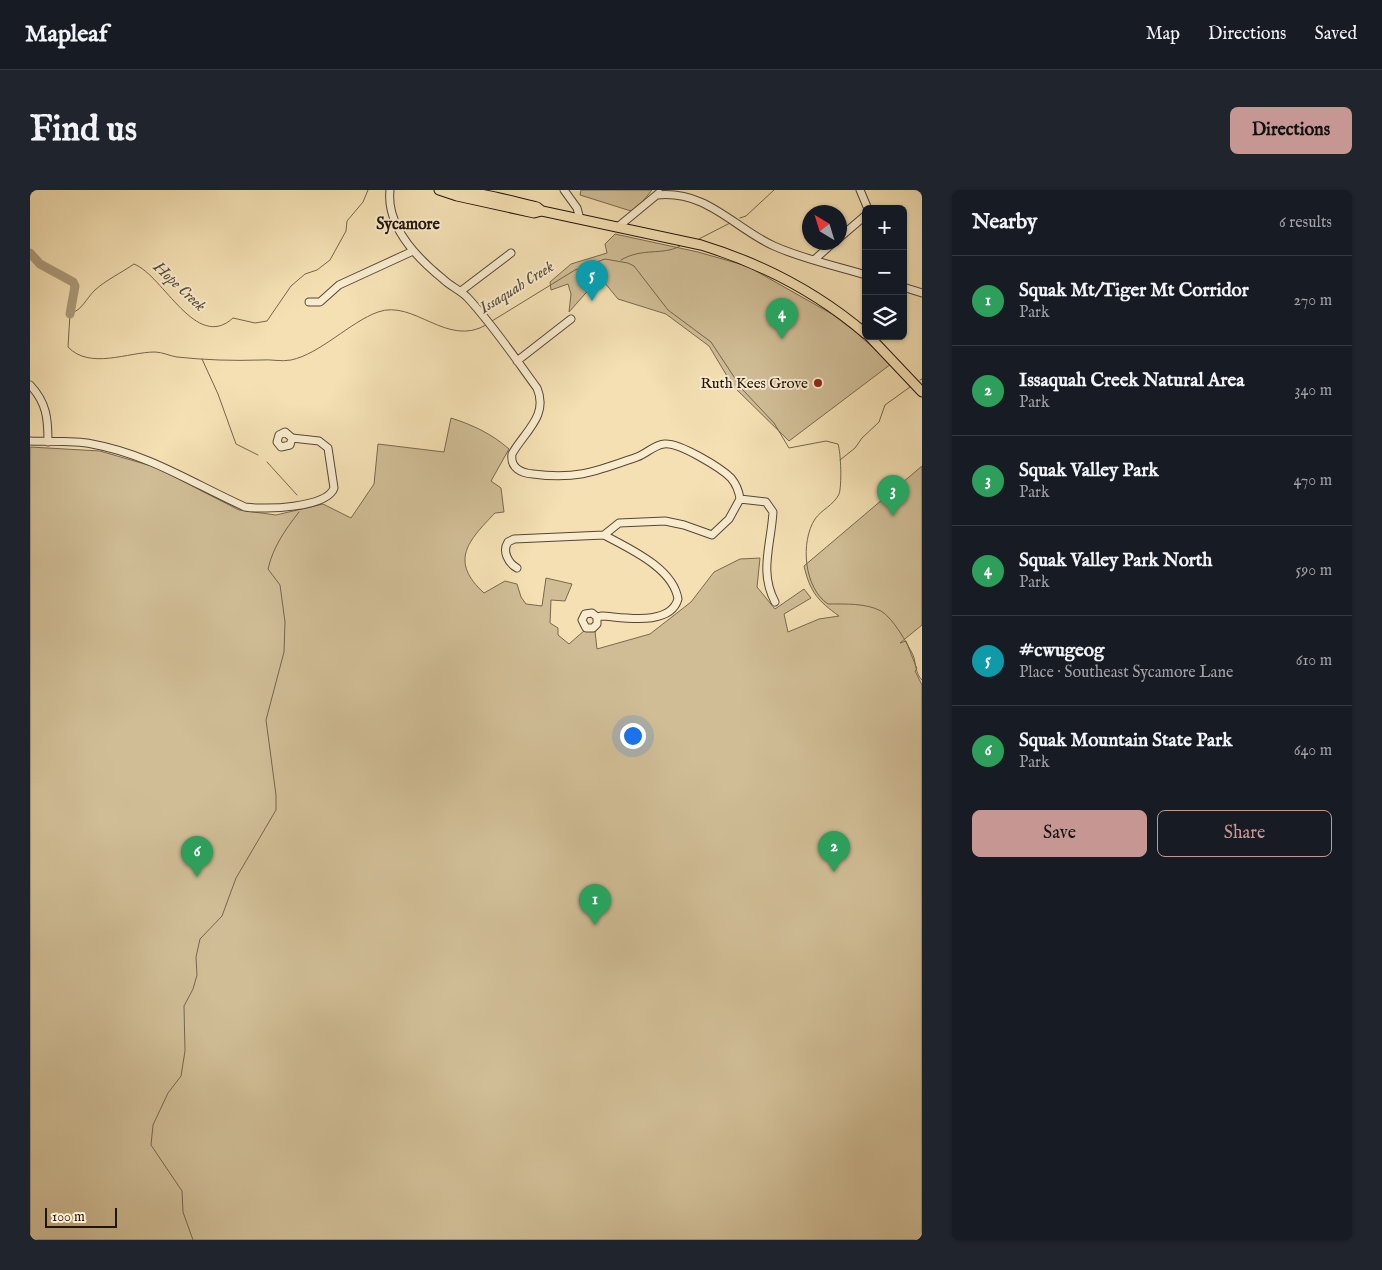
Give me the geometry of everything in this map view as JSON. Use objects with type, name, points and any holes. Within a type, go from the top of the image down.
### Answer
[{"type":"main road","points":[[439,190],[457,196],[496,202],[534,213],[542,211],[701,245],[755,264],[804,289],[830,305],[862,331]]},
{"type":"main road","points":[[873,340],[922,392]]},
{"type":"street","points":[[390,190],[390,201],[395,219],[413,251],[444,280],[461,291],[518,361],[537,388],[542,404],[539,415],[512,454],[512,462],[520,471],[561,477],[583,475],[638,457],[656,447],[668,444],[682,448],[722,471],[734,482],[740,499],[730,519],[712,535],[684,525],[665,521],[616,524],[604,535]]},
{"type":"street","points":[[564,190],[577,208],[580,219]]},
{"type":"street","points":[[860,190],[866,205]]},
{"type":"street","points":[[619,226],[659,192],[677,191],[697,196],[717,206],[772,245],[862,274]]},
{"type":"street","points":[[847,232],[862,219]]},
{"type":"street","points":[[814,260],[825,250]]},
{"type":"street","points":[[309,302],[320,302],[339,285],[413,251]]},
{"type":"street","points":[[461,291],[511,253]]},
{"type":"street","points":[[907,288],[922,293]]},
{"type":"street","points":[[518,361],[571,319]]},
{"type":"street","points":[[30,385],[40,397],[46,410],[48,442]]},
{"type":"street","points":[[30,441],[89,443],[122,451],[170,468],[245,507],[258,508],[290,507],[327,498],[334,488],[328,448],[319,441],[292,438]]},
{"type":"street","points":[[740,499],[766,502],[773,512],[766,575],[767,586],[775,602]]},
{"type":"street","points":[[518,568],[511,563],[506,554],[506,545],[511,540],[604,535],[661,571],[674,587],[678,599],[670,609],[651,618],[597,617]]},
{"type":"shaded area","points":[[581,190],[652,190],[634,212],[580,195]]},
{"type":"shaded area","points":[[615,234],[698,252],[747,266],[832,314],[857,333],[862,340],[865,340],[891,364],[789,441],[733,386],[709,346],[666,314],[618,299],[600,277],[569,312],[571,294],[568,284],[551,290],[550,282],[571,264],[607,253],[605,244]]},
{"type":"shaded area","points":[[451,418],[482,430],[509,449],[491,481],[501,488],[504,512],[495,513],[470,542],[466,552],[467,571],[473,582],[484,593],[505,581],[517,584],[521,597],[526,604],[542,606],[546,578],[572,584],[565,601],[551,600],[550,623],[558,628],[558,635],[569,644],[585,630],[595,631],[597,649],[650,634],[691,602],[714,572],[740,559],[760,558],[757,587],[775,609],[804,589],[811,598],[784,614],[788,632],[819,619],[839,616],[816,595],[809,583],[804,566],[922,466],[922,625],[900,643],[906,641],[917,669],[915,671],[922,685],[922,1240],[30,1240],[30,447],[100,451],[155,467],[239,510],[276,515],[323,504],[351,518],[374,484],[378,444],[444,452]]},
{"type":"waterway","name":"Issaquah Creek","points":[[368,190],[363,202],[347,221],[346,231],[330,260],[317,270],[305,274],[291,286],[267,321],[255,323],[233,318],[219,326],[206,326],[193,319],[157,282],[134,264],[99,286],[81,307],[70,314],[68,347],[77,354],[98,359],[155,352],[198,359],[287,361],[302,357],[378,312],[391,310],[405,312],[444,328],[458,331],[472,331],[486,325]]},
{"type":"waterway","points":[[740,218],[746,216],[774,190]]},
{"type":"waterway","points":[[697,240],[730,223]]},
{"type":"waterway","points":[[621,260],[645,252],[666,251],[680,246]]},
{"type":"waterway","name":"Issaquah Creek","points":[[30,253],[40,264],[73,282],[75,286],[70,314]]},
{"type":"waterway","name":"Issaquah Creek","points":[[492,321],[575,270],[605,259],[628,263],[634,266],[668,310],[711,342],[742,389],[774,423],[789,448],[826,441],[838,444],[841,477],[840,490],[837,498],[815,519],[810,529],[806,552],[809,576],[820,597],[828,604],[862,605],[875,608],[886,614],[907,644],[913,655],[918,675],[922,680]]},
{"type":"waterway","points":[[202,359],[218,394],[236,444],[258,455]]},
{"type":"waterway","points":[[840,460],[855,448],[862,438],[879,422],[885,405],[910,387]]},
{"type":"waterway","points":[[267,462],[297,495]]},
{"type":"waterway","points":[[193,1240],[183,1212],[182,1191],[151,1145],[153,1125],[168,1093],[181,1076],[185,1051],[184,1006],[193,989],[197,975],[196,957],[200,939],[222,916],[236,878],[276,810],[276,795],[266,720],[284,652],[285,622],[280,585],[268,569],[280,539],[299,512]]},
{"type":"place","name":"#cwugeog","points":[[592,301]]},
{"type":"place","name":"Squak Valley Park North","points":[[782,339]]},
{"type":"place","name":"Ruth Kees Grove","points":[[818,383]]},
{"type":"place","name":"Squak Valley Park","points":[[893,516]]},
{"type":"place","name":"Issaquah Creek Natural Area","points":[[834,872]]},
{"type":"place","name":"Squak Mountain State Park","points":[[197,877]]},
{"type":"place","name":"Squak Mt/Tiger Mt Corridor","points":[[595,925]]},
{"type":"district","name":"Sycamore","points":[[408,225]]},
{"type":"water label","name":"Hope Creek","points":[[179,287]]}]
